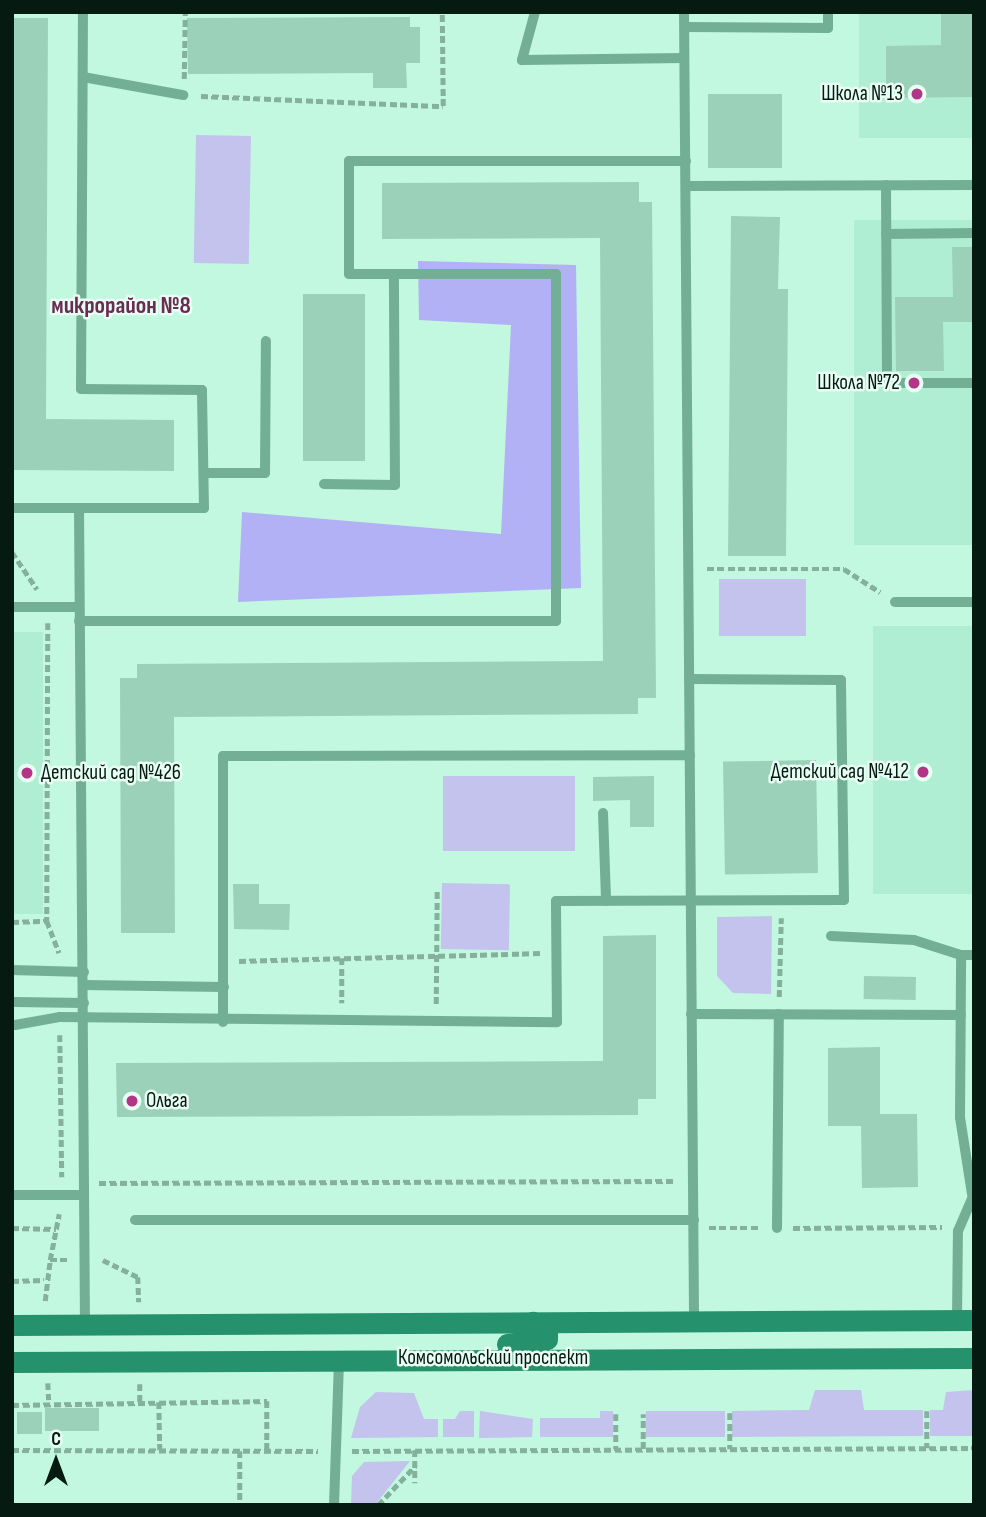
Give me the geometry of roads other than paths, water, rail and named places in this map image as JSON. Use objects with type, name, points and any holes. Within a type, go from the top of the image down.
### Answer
[{"type":"main road","name":"Комсомольский проспект","points":[[12,1325],[965,1320]]},
{"type":"main road","points":[[283,1358],[338,1345],[544,1341],[547,1329],[533,1322]]},
{"type":"main road","points":[[85,1325],[86,1360]]},
{"type":"main road","name":"Комсомольский проспект","points":[[12,1362],[283,1358],[974,1358]]},
{"type":"lane","points":[[12,508],[204,508],[202,390],[81,389],[83,12]]},
{"type":"lane","points":[[535,12],[522,60],[684,58]]},
{"type":"lane","points":[[684,12],[694,1321]]},
{"type":"lane","points":[[685,27],[828,28],[828,12]]},
{"type":"lane","points":[[83,77],[183,95]]},
{"type":"lane","points":[[79,621],[556,621],[556,274],[349,274],[349,161],[685,161]]},
{"type":"lane","points":[[886,185],[887,383],[974,383]]},
{"type":"lane","points":[[685,186],[974,185]]},
{"type":"lane","points":[[886,234],[974,233]]},
{"type":"lane","points":[[324,484],[395,485],[394,274]]},
{"type":"lane","points":[[204,472],[265,472],[266,341]]},
{"type":"lane","points":[[79,508],[85,1325]]},
{"type":"lane","points":[[895,602],[974,602]]},
{"type":"lane","points":[[12,607],[79,607]]},
{"type":"lane","points":[[15,1024],[60,1017],[223,1022],[556,1022],[556,901],[844,900],[841,680],[689,679]]},
{"type":"lane","points":[[223,1022],[223,756],[690,755]]},
{"type":"lane","points":[[603,813],[606,901]]},
{"type":"lane","points":[[831,936],[914,940],[961,955],[974,955]]},
{"type":"lane","points":[[961,955],[960,1117],[973,1194],[958,1231],[965,1320]]},
{"type":"lane","points":[[12,970],[84,972]]},
{"type":"lane","points":[[84,985],[224,987]]},
{"type":"lane","points":[[15,1002],[84,1003]]},
{"type":"lane","points":[[691,1014],[961,1015]]},
{"type":"lane","points":[[777,1228],[779,1014]]},
{"type":"lane","points":[[12,1195],[83,1195]]},
{"type":"lane","points":[[135,1220],[694,1224]]},
{"type":"lane","points":[[334,1505],[339,1359]]},
{"type":"place","name":"Школа №13","points":[[917,94]]},
{"type":"place","name":"Школа №72","points":[[914,383]]},
{"type":"place","name":"Детский сад №412","points":[[923,772]]},
{"type":"place","name":"Детский сад №426","points":[[27,773]]},
{"type":"place","name":"Ольга","points":[[132,1101]]},
{"type":"district","name":"микрорайон №8","points":[[121,306]]}]
